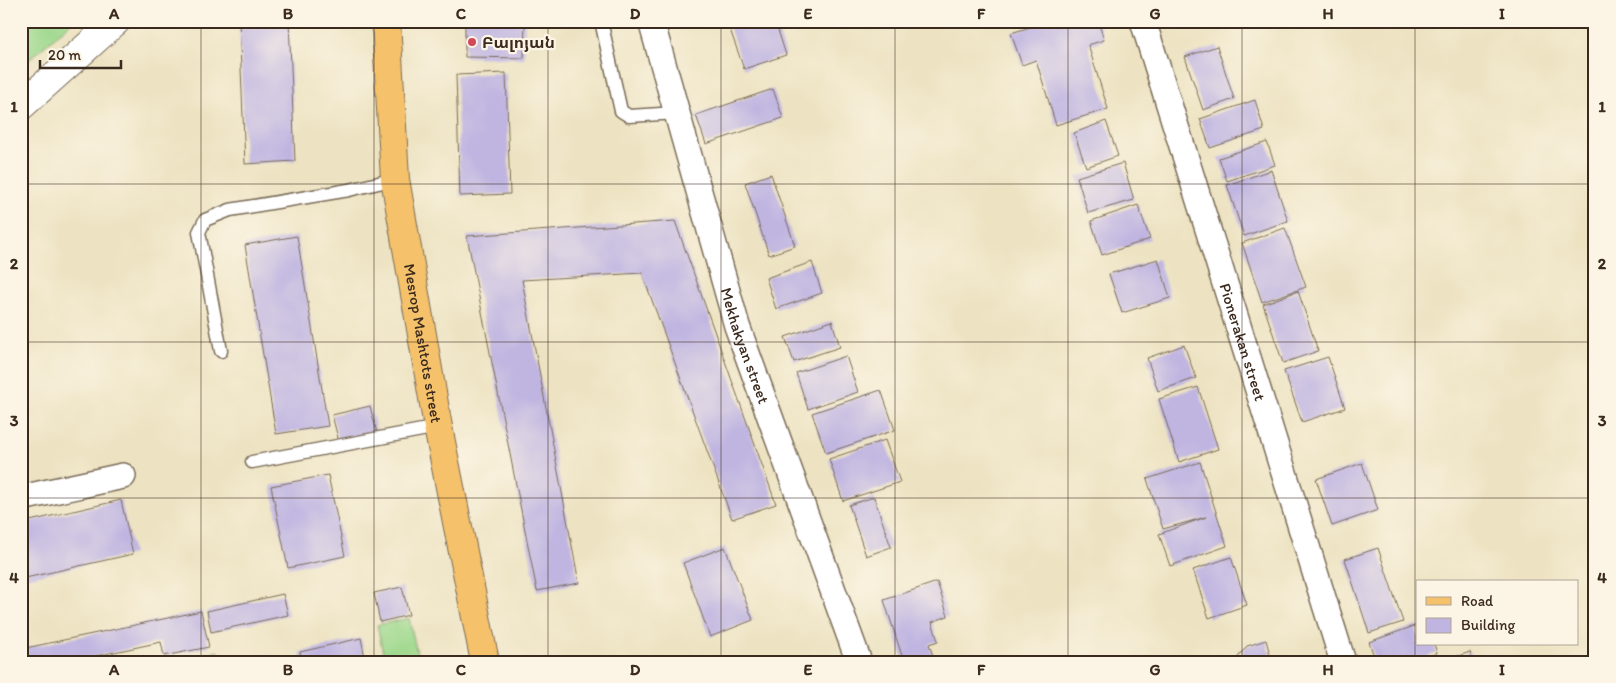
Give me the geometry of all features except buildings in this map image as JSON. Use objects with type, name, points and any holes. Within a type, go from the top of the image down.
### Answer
[{"type":"main road","name":"Mesrop Mashtots street","points":[[386,21],[395,179],[438,427],[485,662]]},
{"type":"street","points":[[21,106],[116,21]]},
{"type":"street","name":"Mekhakyan street","points":[[651,21],[737,326],[859,662]]},
{"type":"street","name":"Pionerakan street","points":[[1143,21],[1343,662]]},
{"type":"street","points":[[21,498],[123,476]]},
{"type":"lane","points":[[601,21],[621,112],[629,116],[677,113]]},
{"type":"lane","points":[[221,351],[199,232],[205,220],[230,210],[349,190],[395,179]]},
{"type":"lane","points":[[252,462],[438,427]]},
{"type":"green space","points":[[21,21],[73,21],[21,67]]},
{"type":"green space","points":[[409,618],[419,662],[400,662],[400,660],[385,662],[377,625]]},
{"type":"green space","points":[[218,651],[220,661],[242,656],[243,662],[171,662]]},
{"type":"place","name":"Բալոյան","points":[[472,42]]}]
